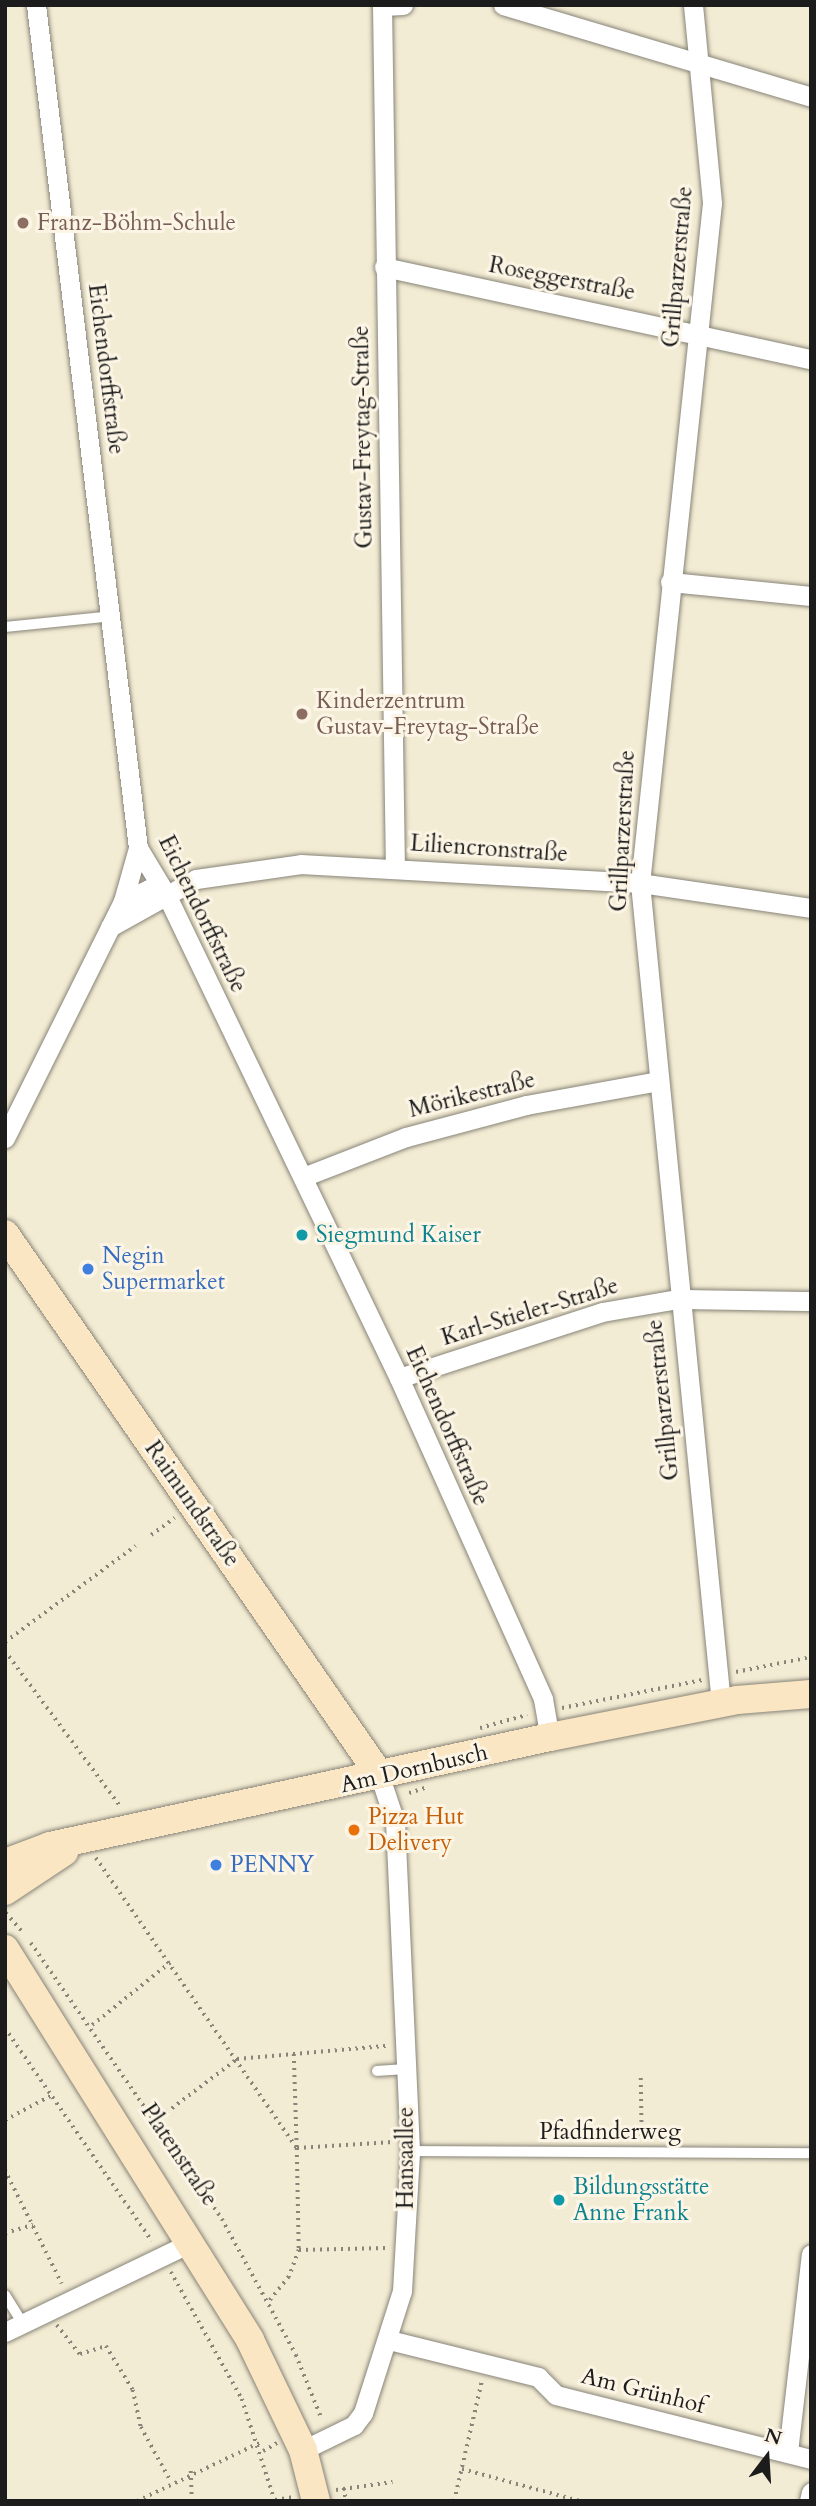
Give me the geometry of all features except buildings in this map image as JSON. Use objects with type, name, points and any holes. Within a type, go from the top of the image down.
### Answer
[{"type":"main road","name":"Raimundstraße","points":[[5,1234],[379,1774]]},
{"type":"main road","name":"Am Dornbusch","points":[[5,1863],[93,1848],[379,1774],[551,1737],[725,1693],[811,1675]]},
{"type":"main road","name":"Am Dornbusch","points":[[725,1693],[811,1694]]},
{"type":"main road","name":"Am Dornbusch","points":[[5,1891],[93,1848]]},
{"type":"main road","name":"Platenstraße","points":[[5,1950],[48,2026],[192,2242],[250,2340],[303,2450]]},
{"type":"main road","name":"Platenstraße","points":[[5,1982],[48,2026]]},
{"type":"main road","points":[[303,2450],[316,2501]]},
{"type":"street","name":"Eichendorffstraße","points":[[36,5],[113,616],[138,848],[167,896],[399,1378],[543,1699],[551,1737]]},
{"type":"street","points":[[382,6],[403,5]]},
{"type":"street","points":[[503,5],[811,97]]},
{"type":"street","name":"Grillparzerstraße","points":[[693,5],[701,65],[712,203],[640,883],[677,1298],[725,1693]]},
{"type":"street","name":"Gustav-Freytag-Straße","points":[[382,6],[395,867]]},
{"type":"street","name":"Roseggerstraße","points":[[384,267],[698,330],[811,359]]},
{"type":"street","points":[[670,582],[811,596]]},
{"type":"street","points":[[5,1138],[122,901],[138,848]]},
{"type":"street","name":"Liliencronstraße","points":[[110,927],[196,879],[300,864],[395,867],[640,883],[811,908]]},
{"type":"street","points":[[122,901],[149,889],[167,896]]},
{"type":"street","name":"Mörikestraße","points":[[303,1177],[446,1126],[658,1081]]},
{"type":"street","name":"Karl-Stieler-Straße","points":[[399,1378],[602,1312],[677,1298],[811,1301]]},
{"type":"street","name":"Hansaallee","points":[[303,2450],[359,2419],[389,2340],[402,2291],[410,2151],[395,1822],[379,1774]]},
{"type":"street","points":[[14,2328],[192,2242]]},
{"type":"street","points":[[788,2452],[811,2254]]},
{"type":"street","name":"Am Grünhof","points":[[389,2340],[538,2376],[556,2395],[811,2459]]},
{"type":"street","points":[[809,2501],[811,2492]]},
{"type":"lane","points":[[5,627],[113,616]]},
{"type":"lane","points":[[377,2071],[405,2069]]},
{"type":"lane","name":"Pfadfinderweg","points":[[410,2151],[811,2154]]},
{"type":"lane","points":[[5,2295],[14,2328]]},
{"type":"path","points":[[151,1535],[174,1518]]},
{"type":"path","points":[[5,1642],[33,1615],[135,1546]]},
{"type":"path","points":[[5,1651],[121,1807]]},
{"type":"path","points":[[725,1693],[811,1657]]},
{"type":"path","points":[[93,1848],[297,2148]]},
{"type":"path","name":"Platenstraße","points":[[5,1912],[92,2025],[269,2302],[321,2417]]},
{"type":"path","points":[[5,1927],[13,1919]]},
{"type":"path","points":[[92,2025],[172,1961]]},
{"type":"path","points":[[5,2028],[54,2094],[163,2258],[261,2442],[275,2500]]},
{"type":"path","points":[[155,2121],[237,2059],[404,2044]]},
{"type":"path","points":[[269,2302],[289,2277],[299,2250],[294,2054]]},
{"type":"path","points":[[641,2078],[642,2151]]},
{"type":"path","points":[[5,2120],[54,2094]]},
{"type":"path","points":[[297,2148],[377,2142]]},
{"type":"path","points":[[5,2170],[71,2302]]},
{"type":"path","points":[[5,2233],[33,2225]]},
{"type":"path","points":[[299,2250],[366,2247]]},
{"type":"path","points":[[48,2313],[80,2354],[106,2346],[133,2390],[141,2427],[170,2480]]},
{"type":"path","points":[[454,2501],[486,2364]]},
{"type":"path","points":[[137,2501],[170,2480],[261,2442]]},
{"type":"path","points":[[462,2469],[580,2501]]},
{"type":"path","points":[[191,2472],[192,2501]]},
{"type":"path","points":[[346,2501],[344,2488],[392,2482]]},
{"type":"path","points":[[548,2501],[550,2492]]},
{"type":"place","name":"Franz-Böhm-Schule","points":[[23,223]]},
{"type":"place","name":"Kinderzentrum Gustav-Freytag-Straße","points":[[302,714]]},
{"type":"place","name":"Siegmund Kaiser","points":[[302,1235]]},
{"type":"place","name":"Negin Supermarket","points":[[88,1269]]},
{"type":"place","name":"Pizza Hut Delivery","points":[[354,1830]]},
{"type":"place","name":"PENNY","points":[[216,1865]]},
{"type":"place","name":"Bildungsstätte Anne Frank","points":[[559,2200]]}]
